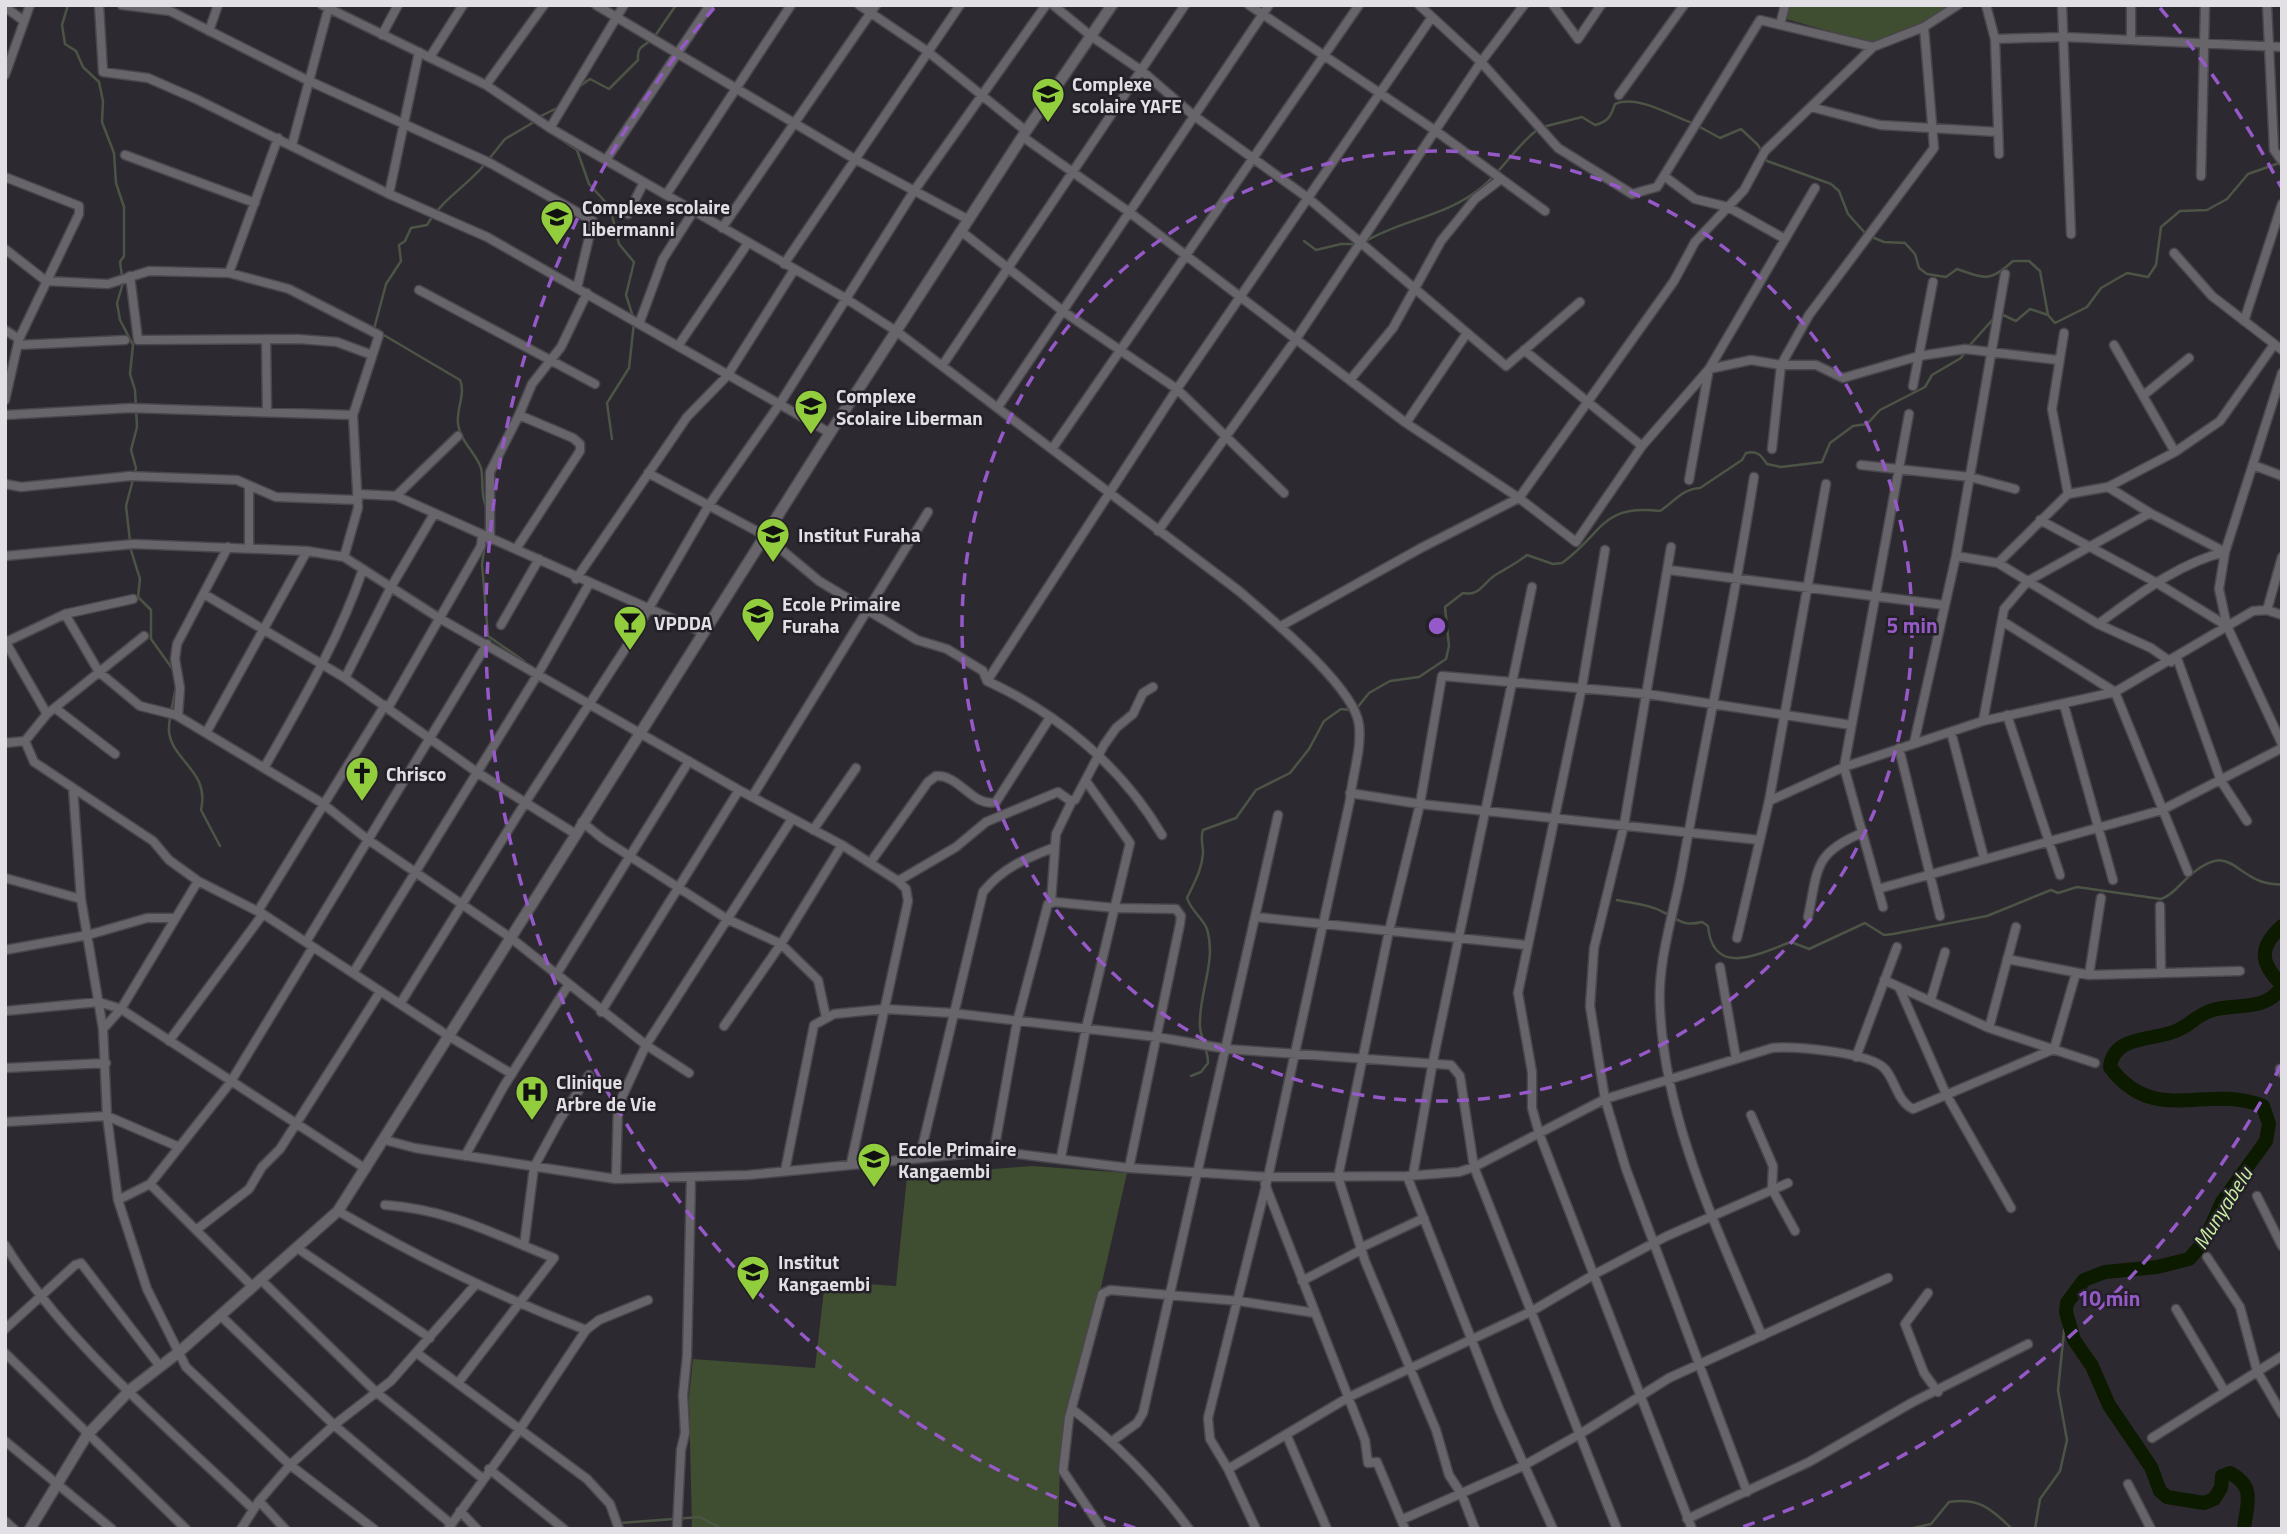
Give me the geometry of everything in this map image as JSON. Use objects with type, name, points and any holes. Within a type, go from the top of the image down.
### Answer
[{"type":"street","points":[[5,75],[30,5]]},
{"type":"street","points":[[99,5],[103,72],[148,78],[278,138],[389,194],[486,237],[830,433]]},
{"type":"street","points":[[122,5],[170,11],[307,80],[487,162],[593,221],[577,288]]},
{"type":"street","points":[[209,31],[218,5]]},
{"type":"street","points":[[382,35],[398,5]]},
{"type":"street","points":[[430,57],[463,5]]},
{"type":"street","points":[[486,85],[544,5]]},
{"type":"street","points":[[596,5],[853,158],[969,220]]},
{"type":"street","points":[[550,128],[624,5]]},
{"type":"street","points":[[606,160],[710,5]]},
{"type":"street","points":[[666,195],[791,5]]},
{"type":"street","points":[[859,5],[873,9],[927,51],[1073,174],[1129,212],[1406,423],[1519,498],[1576,542],[1642,446],[1709,369],[1815,188]]},
{"type":"street","points":[[784,264],[853,158],[960,5]]},
{"type":"street","points":[[400,1004],[587,704],[627,646],[709,505],[779,405],[914,191],[979,95],[1046,5]]},
{"type":"street","points":[[1053,5],[1091,36],[1142,71],[1193,115],[1308,198],[1506,366],[1580,302]]},
{"type":"street","points":[[30,1529],[87,1435],[130,1390],[220,1316],[338,1211],[764,535],[1024,134],[1112,5]]},
{"type":"street","points":[[942,366],[1185,5]]},
{"type":"street","points":[[1249,5],[1322,57],[1436,131],[1545,211]]},
{"type":"street","points":[[998,407],[1269,5]]},
{"type":"street","points":[[1052,449],[1188,257],[1359,5]]},
{"type":"street","points":[[1419,5],[1481,62],[1558,148],[1632,194],[1657,187],[1760,20],[1873,47]]},
{"type":"street","points":[[1158,531],[1228,437],[1481,62],[1524,5]]},
{"type":"street","points":[[1553,5],[1578,39],[1601,5]]},
{"type":"street","points":[[1619,95],[1684,5]]},
{"type":"street","points":[[1780,25],[1785,5]]},
{"type":"street","points":[[1281,626],[1421,548],[1519,498],[1674,281],[1695,242],[1744,190],[1763,153],[1873,47],[1924,27],[1958,5]]},
{"type":"street","points":[[1986,5],[1995,39],[1999,154]]},
{"type":"street","points":[[2062,5],[2071,234]]},
{"type":"street","points":[[2131,5],[2131,40]]},
{"type":"street","points":[[2202,176],[2206,5]]},
{"type":"street","points":[[2267,5],[2274,149],[2282,161]]},
{"type":"street","points":[[292,145],[326,6],[486,85],[550,128],[845,298],[896,331],[1281,626],[1355,709],[1360,737],[1350,793],[1239,1301],[1208,1418],[1210,1439],[1228,1469],[1256,1529]]},
{"type":"street","points":[[5,7],[24,21]]},
{"type":"street","points":[[722,228],[873,9]]},
{"type":"street","points":[[987,681],[1177,389],[1432,17]]},
{"type":"street","points":[[1772,449],[1781,365],[1809,314],[1934,148],[1924,27]]},
{"type":"street","points":[[1995,39],[2064,37],[2282,47]]},
{"type":"street","points":[[389,194],[419,51]]},
{"type":"street","points":[[1811,107],[1880,125],[1998,132]]},
{"type":"street","points":[[229,273],[278,138]]},
{"type":"street","points":[[125,155],[255,204]]},
{"type":"street","points":[[1350,380],[1393,328],[1441,241],[1497,176]]},
{"type":"street","points":[[1664,176],[1695,199],[1728,206],[1785,239]]},
{"type":"street","points":[[5,177],[79,206],[79,214],[18,342],[5,400]]},
{"type":"street","points":[[628,214],[644,182]]},
{"type":"street","points":[[2244,321],[2281,207]]},
{"type":"street","points":[[639,324],[663,259],[694,212]]},
{"type":"street","points":[[962,232],[1064,312],[1177,389],[1284,493]]},
{"type":"street","points":[[678,346],[748,243]]},
{"type":"street","points":[[5,249],[46,281],[108,284],[149,271],[229,273],[289,289],[379,335],[352,415],[358,497],[344,556]]},
{"type":"street","points":[[1998,563],[2068,494],[2108,487],[2175,452],[2220,421],[2278,348],[2212,296],[2174,253]]},
{"type":"street","points":[[576,579],[687,418],[727,376],[793,270]]},
{"type":"street","points":[[1914,743],[1956,556],[2006,274]]},
{"type":"street","points":[[127,277],[138,340],[267,339],[337,342],[372,355]]},
{"type":"street","points":[[1913,386],[1933,282]]},
{"type":"street","points":[[419,290],[595,384]]},
{"type":"street","points":[[169,1041],[260,913],[322,803],[386,706],[486,539],[490,472],[532,384],[561,347],[587,293]]},
{"type":"street","points":[[5,330],[18,342],[125,340]]},
{"type":"street","points":[[1406,423],[1467,333]]},
{"type":"street","points":[[2064,333],[2057,360],[2052,409],[2068,494]]},
{"type":"street","points":[[267,339],[267,412]]},
{"type":"street","points":[[2114,345],[2175,452]]},
{"type":"street","points":[[1524,350],[1642,446]]},
{"type":"street","points":[[1709,369],[1751,360],[1781,365],[1816,365],[1843,378],[1919,356],[1967,350],[2057,360]]},
{"type":"street","points":[[2144,396],[2189,358]]},
{"type":"street","points":[[1689,480],[1709,369]]},
{"type":"street","points":[[1878,889],[2048,839],[2162,810],[2221,781],[2282,746],[2227,626],[2219,589],[2225,552],[2282,373]]},
{"type":"street","points":[[5,415],[135,408],[352,415]]},
{"type":"street","points":[[1883,907],[1844,767],[1909,414]]},
{"type":"street","points":[[516,549],[579,451],[580,444],[573,438],[519,415]]},
{"type":"street","points":[[396,496],[458,436]]},
{"type":"street","points":[[1861,465],[1970,477],[2015,489]]},
{"type":"street","points":[[2253,465],[2282,476]]},
{"type":"street","points":[[648,473],[764,535],[819,581],[867,612],[917,640],[947,649],[983,671],[987,681],[1014,694],[1099,755],[1143,803],[1162,835]]},
{"type":"street","points":[[5,484],[21,486],[134,477],[237,480],[276,497],[396,496],[486,539],[516,549],[576,579],[704,633]]},
{"type":"street","points":[[1754,477],[1739,577],[1715,704],[1673,920],[1660,969],[1660,1010],[1670,1078],[1687,1147],[1762,1336]]},
{"type":"street","points":[[1737,938],[1769,801],[1826,484]]},
{"type":"street","points":[[249,486],[249,548]]},
{"type":"street","points":[[2108,487],[2150,513],[2225,552]]},
{"type":"street","points":[[752,797],[928,512]]},
{"type":"street","points":[[1983,721],[2004,609],[2028,581],[2150,513]]},
{"type":"street","points":[[345,678],[391,587],[434,514]]},
{"type":"street","points":[[2040,520],[2157,583],[2227,626]]},
{"type":"street","points":[[5,556],[130,544],[307,551],[344,556],[439,618],[738,790],[842,845],[898,881],[906,889],[908,901],[851,1163]]},
{"type":"street","points":[[175,714],[180,688],[175,659],[177,644],[228,547]]},
{"type":"street","points":[[1671,547],[1624,825],[1594,948],[1590,1006],[1605,1099],[1626,1169],[1747,1492]]},
{"type":"street","points":[[1605,550],[1582,687],[1518,993],[1532,1072],[1532,1108],[1538,1133],[1595,1273],[1640,1398],[1692,1529]]},
{"type":"street","points":[[206,733],[307,551]]},
{"type":"street","points":[[2098,624],[2157,583],[2206,556],[2225,552]]},
{"type":"street","points":[[1956,556],[1998,563],[2098,624],[2174,660],[2221,781],[2247,821]]},
{"type":"street","points":[[2267,610],[2282,557]]},
{"type":"street","points":[[501,625],[539,559]]},
{"type":"street","points":[[264,768],[323,664],[351,604],[363,569]]},
{"type":"street","points":[[1669,570],[1944,605]]},
{"type":"street","points":[[353,973],[414,871],[478,773],[589,584]]},
{"type":"street","points":[[1532,587],[1410,1176],[1471,1341],[1523,1466],[1553,1529]]},
{"type":"street","points":[[204,594],[345,678],[478,773],[574,833]]},
{"type":"street","points":[[47,714],[6,641],[65,614],[133,599]]},
{"type":"street","points":[[1769,801],[1844,767],[1983,721],[2115,692],[2174,660],[2253,611],[2267,610],[2282,615]]},
{"type":"street","points":[[65,614],[99,672],[139,706],[175,714],[322,803],[367,839],[511,938],[601,1012],[689,1073]]},
{"type":"street","points":[[2002,621],[2115,692],[2188,872]]},
{"type":"street","points":[[5,743],[25,741],[47,714],[144,636]]},
{"type":"street","points":[[118,1200],[150,1184],[230,1083],[367,839],[487,644]]},
{"type":"street","points":[[1475,1529],[1462,1495],[1449,1475],[1436,1430],[1361,1249],[1338,1177],[1420,804],[1442,676],[1647,694],[1783,712],[1851,725]]},
{"type":"street","points":[[994,1151],[1017,1022],[1046,907],[1051,902],[1056,834],[1072,801],[1116,728],[1133,714],[1143,693],[1153,687]]},
{"type":"street","points":[[2064,705],[2113,880]]},
{"type":"street","points":[[55,708],[115,754]]},
{"type":"street","points":[[2007,715],[2060,875]]},
{"type":"street","points":[[870,863],[928,782],[936,776],[952,779],[985,803],[996,802],[1049,719]]},
{"type":"street","points":[[1951,733],[1984,858]]},
{"type":"street","points":[[25,741],[34,762],[153,841],[169,860],[198,881],[260,913],[447,1035],[512,1074]]},
{"type":"street","points":[[1899,748],[1940,916]]},
{"type":"street","points":[[556,975],[632,857],[689,761]]},
{"type":"street","points":[[813,830],[856,768]]},
{"type":"street","points":[[1061,1157],[1086,1028],[1130,843],[1086,781]]},
{"type":"street","points":[[73,788],[81,899],[103,1030],[107,1115],[118,1200],[147,1289],[186,1367],[290,1465],[374,1529]]},
{"type":"street","points":[[601,1012],[738,790]]},
{"type":"street","points":[[898,881],[956,848],[994,818],[1058,792],[1072,801]]},
{"type":"street","points":[[1350,793],[1420,804],[1759,840]]},
{"type":"street","points":[[1111,1442],[1137,1423],[1143,1413],[1279,815]]},
{"type":"street","points":[[616,1179],[618,1105],[646,1045],[792,819]]},
{"type":"street","points":[[582,822],[727,919],[781,944],[818,980],[826,1017]]},
{"type":"street","points":[[1808,917],[1819,864],[1836,843],[1862,833]]},
{"type":"street","points":[[724,1026],[781,944],[842,845]]},
{"type":"street","points":[[920,1156],[983,892],[995,877],[1019,861],[1055,846]]},
{"type":"street","points":[[5,878],[81,899]]},
{"type":"street","points":[[103,1030],[121,1009],[198,881]]},
{"type":"street","points":[[2089,975],[2101,898]]},
{"type":"street","points":[[1051,902],[1115,908],[1175,909],[1181,916],[1129,1168]]},
{"type":"street","points":[[2160,906],[2161,973]]},
{"type":"street","points":[[1256,916],[1527,945]]},
{"type":"street","points":[[5,950],[88,935],[147,918],[175,918]]},
{"type":"street","points":[[1989,1028],[2016,927]]},
{"type":"street","points":[[1856,1057],[1897,947]]},
{"type":"street","points":[[1931,999],[1945,952]]},
{"type":"street","points":[[2007,959],[2089,975],[2240,971]]},
{"type":"street","points":[[1720,967],[1736,1058]]},
{"type":"street","points":[[2054,1049],[2076,973]]},
{"type":"street","points":[[1884,980],[1931,999],[1989,1028],[2095,1063]]},
{"type":"street","points":[[466,1156],[512,1074],[567,987],[572,987]]},
{"type":"street","points":[[1899,987],[1946,1094],[2011,1208]]},
{"type":"street","points":[[196,1230],[249,1189],[262,1167],[297,1126],[380,992]]},
{"type":"street","points":[[5,1011],[99,1002],[121,1009],[230,1083],[366,1169]]},
{"type":"street","points":[[785,1171],[814,1025],[826,1017],[885,1009],[952,1013],[1157,1037],[1227,1049],[1433,1061],[1451,1065],[1460,1076],[1474,1167],[1617,1529]]},
{"type":"street","points":[[385,1140],[396,1145],[616,1179],[691,1179],[994,1151],[1266,1181],[1410,1176],[1459,1172],[1474,1167],[1605,1099],[1772,1048],[1790,1046],[1856,1057],[1885,1069],[1905,1105],[1913,1109],[2054,1049]]},
{"type":"street","points":[[5,1068],[106,1063]]},
{"type":"street","points":[[524,1246],[534,1167],[560,1119],[589,1075]]},
{"type":"street","points":[[5,1122],[107,1115],[179,1147]]},
{"type":"street","points":[[1751,1115],[1773,1166],[1772,1189],[1795,1231]]},
{"type":"street","points":[[677,1521],[685,1433],[683,1395],[687,1356],[691,1179]]},
{"type":"street","points":[[1266,1181],[1365,1440],[1368,1462],[1377,1462],[1403,1524],[1523,1466],[1640,1398],[1669,1378],[1776,1332],[1806,1314],[1888,1278]]},
{"type":"street","points":[[1228,1469],[1349,1397],[1532,1311],[1595,1273],[1712,1215],[1788,1183]]},
{"type":"street","points":[[150,1184],[196,1230],[376,1392],[482,1478]]},
{"type":"street","points":[[2257,1196],[2282,1246]]},
{"type":"street","points":[[385,1205],[416,1207],[456,1217],[554,1258],[458,1383]]},
{"type":"street","points":[[338,1211],[398,1246],[476,1284],[586,1330]]},
{"type":"street","points":[[1303,1281],[1424,1219]]},
{"type":"street","points":[[5,1245],[40,1296],[130,1390],[253,1509]]},
{"type":"street","points":[[297,1248],[430,1338]]},
{"type":"street","points":[[2207,1257],[2240,1307],[2257,1371],[2282,1414]]},
{"type":"street","points":[[5,1329],[75,1265],[81,1263],[159,1365]]},
{"type":"street","points":[[241,1529],[259,1501],[290,1465],[418,1354],[476,1284]]},
{"type":"street","points":[[1102,1529],[1062,1471],[1072,1409],[1102,1294],[1110,1290],[1239,1301],[1315,1312]]},
{"type":"street","points":[[1928,1293],[1905,1324],[1924,1373],[1938,1392]]},
{"type":"street","points":[[220,1316],[334,1425],[450,1527],[586,1330],[599,1320],[648,1300]]},
{"type":"street","points":[[2176,1309],[2224,1390]]},
{"type":"street","points":[[1687,1519],[1810,1462],[1913,1402],[1938,1392],[2028,1344]]},
{"type":"street","points":[[5,1353],[186,1529]]},
{"type":"street","points":[[418,1354],[594,1486],[610,1504],[618,1525]]},
{"type":"street","points":[[2152,1438],[2224,1390],[2282,1356]]},
{"type":"street","points":[[1072,1409],[1111,1442],[1171,1504],[1189,1529]]},
{"type":"street","points":[[1287,1436],[1327,1529]]},
{"type":"street","points":[[5,1441],[113,1529]]},
{"type":"street","points":[[489,1469],[564,1529]]},
{"type":"street","points":[[2128,1483],[2151,1529]]},
{"type":"street","points":[[259,1501],[285,1529]]},
{"type":"street","points":[[460,1511],[478,1529]]},
{"type":"street","points":[[5,1521],[14,1529]]},
{"type":"green space","points":[[1789,5],[1947,5],[1940,15],[1871,43],[1786,19]]},
{"type":"green space","points":[[1032,1166],[1127,1173],[1060,1467],[1058,1529],[692,1529],[689,1397],[693,1359],[815,1368],[825,1281],[896,1286],[907,1176]]},
{"type":"waterway","points":[[68,5],[62,25],[65,44],[76,51],[83,67],[99,82],[103,101],[102,122],[114,153],[116,183],[124,207],[124,256],[120,262],[122,276]]},
{"type":"waterway","points":[[655,36],[676,5]]},
{"type":"waterway","points":[[580,86],[590,79],[609,89],[638,60],[639,50],[650,41]]},
{"type":"waterway","points":[[1543,127],[1582,117],[1595,125],[1599,124],[1608,118],[1615,104],[1624,102],[1643,104],[1692,123]]},
{"type":"waterway","points":[[541,116],[559,107]]},
{"type":"waterway","points":[[489,159],[505,139],[534,122]]},
{"type":"waterway","points":[[1698,126],[1720,138],[1741,129],[1758,145],[1767,161],[1831,184],[1839,191],[1848,214],[1866,234]]},
{"type":"waterway","points":[[1366,241],[1467,198],[1489,181],[1537,130]]},
{"type":"waterway","points":[[551,133],[577,150],[589,184],[610,207],[619,244],[634,262],[626,295],[633,317]]},
{"type":"waterway","points":[[2001,314],[2016,321],[2030,309],[2048,315],[2055,323],[2087,307],[2101,288],[2127,273],[2148,277],[2156,265],[2161,227],[2180,211],[2207,210],[2227,199],[2248,174],[2282,162]]},
{"type":"waterway","points":[[374,329],[386,284],[401,261],[399,245],[405,241],[411,228],[427,225],[439,208],[485,164]]},
{"type":"waterway","points":[[1872,237],[1884,242],[1905,243],[1915,254],[1919,268],[1927,274],[1946,277],[1957,269],[1987,277],[1999,273],[2013,261],[2029,261],[2040,271],[2048,315]]},
{"type":"waterway","points":[[1304,241],[1316,250],[1341,244],[1356,244]]},
{"type":"waterway","points":[[123,283],[117,303],[120,320],[133,345],[130,374],[135,390],[137,427],[131,450],[136,468],[126,506],[130,541]]},
{"type":"waterway","points":[[1969,346],[1995,317]]},
{"type":"waterway","points":[[612,439],[607,403],[629,368],[634,323]]},
{"type":"waterway","points":[[382,334],[460,380],[462,391],[458,413],[459,430],[481,468],[486,506]]},
{"type":"waterway","points":[[1357,708],[1369,693],[1390,681],[1419,677],[1446,659],[1449,646],[1445,607],[1463,593],[1478,591],[1493,577],[1527,555],[1553,564],[1562,563],[1614,516],[1640,510],[1660,511],[1683,493],[1700,488],[1742,460],[1746,453],[1756,453],[1767,464],[1781,467],[1822,462],[1830,443],[1853,426],[1867,424],[1880,410],[1925,387],[1932,375],[1961,358],[1966,351]]},
{"type":"waterway","points":[[485,544],[482,564],[488,636],[524,661]]},
{"type":"waterway","points":[[130,547],[140,579],[138,597],[151,610],[151,639],[174,671]]},
{"type":"waterway","points":[[176,687],[169,732],[177,751],[196,776],[202,797],[201,810],[220,846]]},
{"type":"waterway","points":[[1191,1076],[1201,1072],[1208,1063],[1200,1015],[1209,966],[1209,941],[1205,925],[1187,898],[1201,865],[1203,830],[1236,818],[1256,790],[1290,773],[1309,749],[1324,721],[1341,709],[1350,710]]},
{"type":"waterway","points":[[1617,900],[1650,907],[1685,923],[1702,922],[1708,926],[1712,942],[1719,952],[1728,957],[1740,958],[1791,942],[1809,949],[1865,923],[1884,935],[1987,916],[2051,890],[2058,893],[2077,887],[2161,899],[2205,864],[2215,861],[2229,863],[2263,882],[2282,885]]},
{"type":"waterway","name":"Munyabelu","points":[[2282,926],[2269,941],[2265,956],[2269,970],[2282,985]]},
{"type":"waterway","name":"Munyabelu","points":[[2244,1529],[2247,1490],[2244,1484],[2230,1473],[2222,1476],[2221,1488],[2214,1499],[2204,1503],[2167,1497],[2160,1491],[2151,1467],[2109,1405],[2092,1366],[2074,1340],[2066,1312],[2067,1303],[2084,1280],[2105,1272],[2157,1267],[2189,1259],[2204,1242],[2222,1202],[2266,1141],[2269,1124],[2263,1106],[2242,1100],[2163,1100],[2145,1095],[2127,1085],[2110,1067],[2113,1056],[2128,1043],[2171,1033],[2208,1011],[2268,1000],[2282,987]]},
{"type":"waterway","points":[[2035,1529],[2040,1499],[2060,1471],[2067,1440],[2058,1390],[2066,1312]]},
{"type":"waterway","points":[[1909,1529],[1931,1524],[1949,1502],[1959,1501],[1984,1506],[2012,1529]]},
{"type":"waterway","points":[[620,1523],[700,1517],[722,1529]]},
{"type":"place","name":"Complexe scolaire YAFE","points":[[1048,124]]},
{"type":"place","name":"Complexe scolaire Libermanni","points":[[557,247]]},
{"type":"place","name":"Complexe Scolaire Liberman","points":[[811,436]]},
{"type":"place","name":"Institut Furaha","points":[[773,564]]},
{"type":"place","name":"Ecole Primaire Furaha","points":[[758,644]]},
{"type":"place","name":"VPDDA","points":[[630,652]]},
{"type":"place","name":"Chrisco","points":[[362,803]]},
{"type":"place","name":"Clinique Arbre de Vie","points":[[532,1122]]},
{"type":"place","name":"Ecole Primaire Kangaembi","points":[[874,1189]]},
{"type":"place","name":"Institut Kangaembi","points":[[753,1302]]}]
